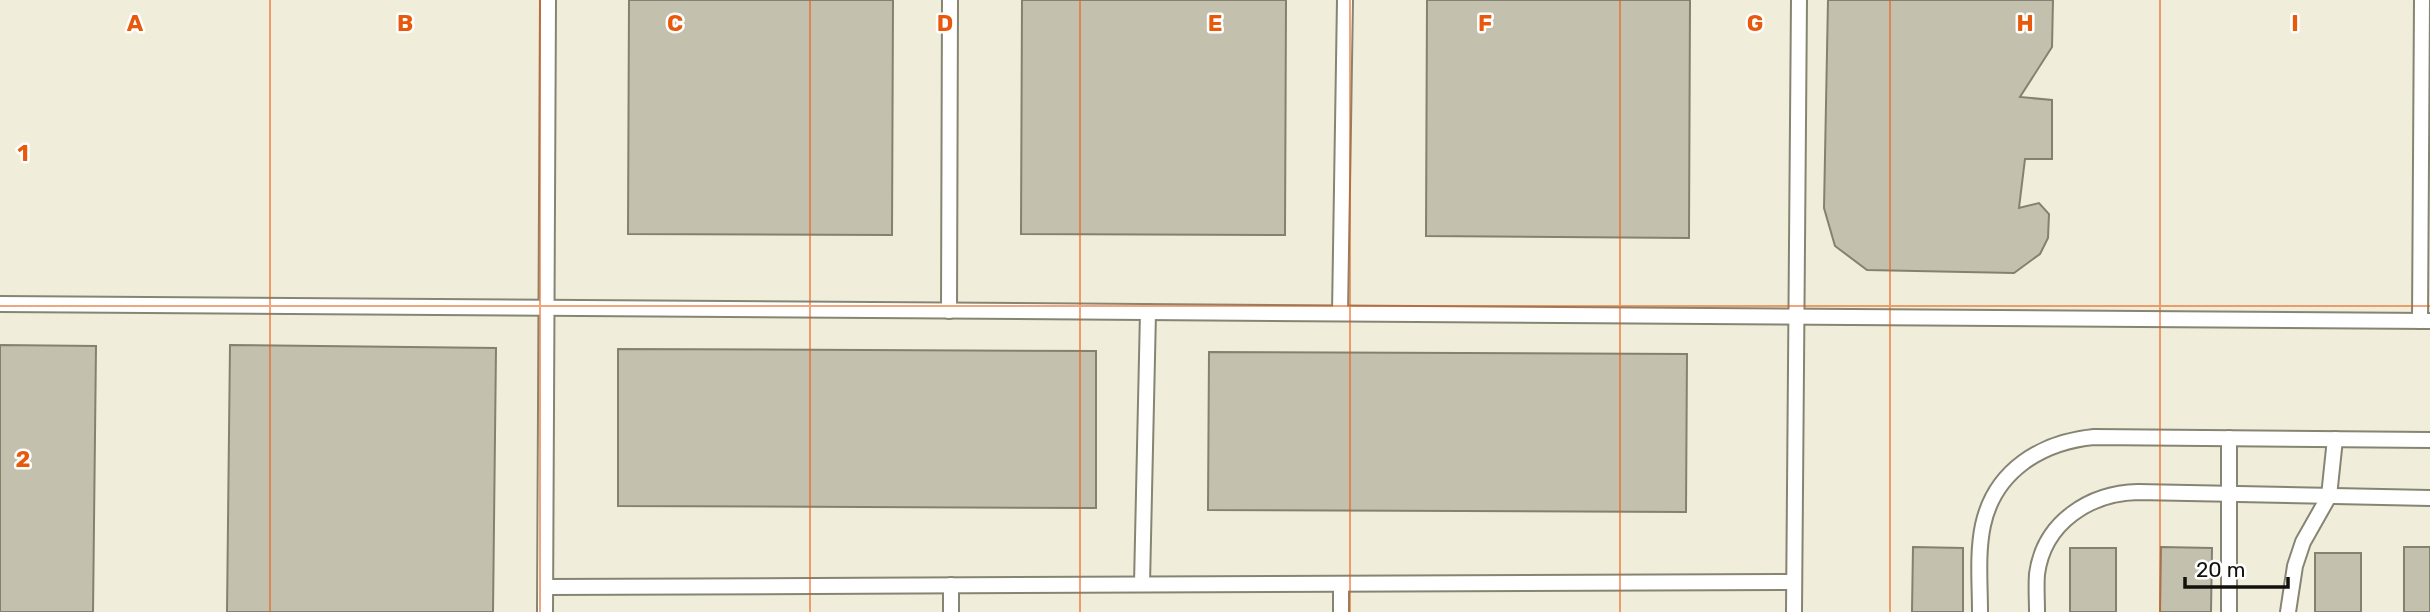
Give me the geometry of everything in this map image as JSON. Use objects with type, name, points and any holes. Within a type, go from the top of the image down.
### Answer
[{"type":"lane","points":[[545,612],[548,0]]},
{"type":"lane","points":[[949,311],[950,0]]},
{"type":"lane","points":[[1340,313],[1345,0]]},
{"type":"lane","points":[[1794,612],[1799,0]]},
{"type":"lane","points":[[0,304],[2425,321],[2422,0]]},
{"type":"lane","points":[[1142,584],[1148,312]]},
{"type":"lane","points":[[1980,612],[1980,546],[1983,524],[1990,504],[2015,469],[2032,456],[2062,442],[2094,437],[2430,440]]},
{"type":"lane","points":[[2229,438],[2229,612]]},
{"type":"lane","points":[[2288,612],[2295,566],[2303,542],[2329,496],[2335,439]]},
{"type":"lane","points":[[2037,612],[2037,573],[2051,535],[2080,507],[2099,498],[2118,493],[2430,498]]},
{"type":"lane","points":[[545,587],[1794,582]]},
{"type":"lane","points":[[1340,612],[1341,584]]},
{"type":"lane","points":[[951,585],[951,612]]},
{"type":"building","points":[[629,0],[893,0],[892,235],[628,234]]},
{"type":"building","points":[[1022,0],[1286,0],[1285,235],[1021,234]]},
{"type":"building","points":[[1427,0],[1690,0],[1689,238],[1426,236]]},
{"type":"building","points":[[1828,0],[2053,0],[2052,47],[2020,97],[2052,100],[2052,159],[2025,159],[2019,208],[2039,203],[2049,214],[2048,238],[2040,254],[2014,273],[1867,270],[1835,246],[1824,208]]},
{"type":"building","points":[[0,345],[96,346],[93,612],[0,612]]},
{"type":"building","points":[[230,345],[496,348],[493,612],[227,612]]},
{"type":"building","points":[[618,349],[1096,351],[1096,508],[618,506]]},
{"type":"building","points":[[1209,352],[1687,354],[1686,512],[1208,510]]},
{"type":"building","points":[[1913,547],[1963,548],[1963,612],[1912,612]]},
{"type":"building","points":[[2161,547],[2212,548],[2211,612],[2160,612]]},
{"type":"building","points":[[2404,547],[2430,547],[2430,612],[2404,612]]},
{"type":"building","points":[[2070,548],[2116,548],[2116,612],[2070,612]]},
{"type":"building","points":[[2315,553],[2361,553],[2361,612],[2315,612]]}]
